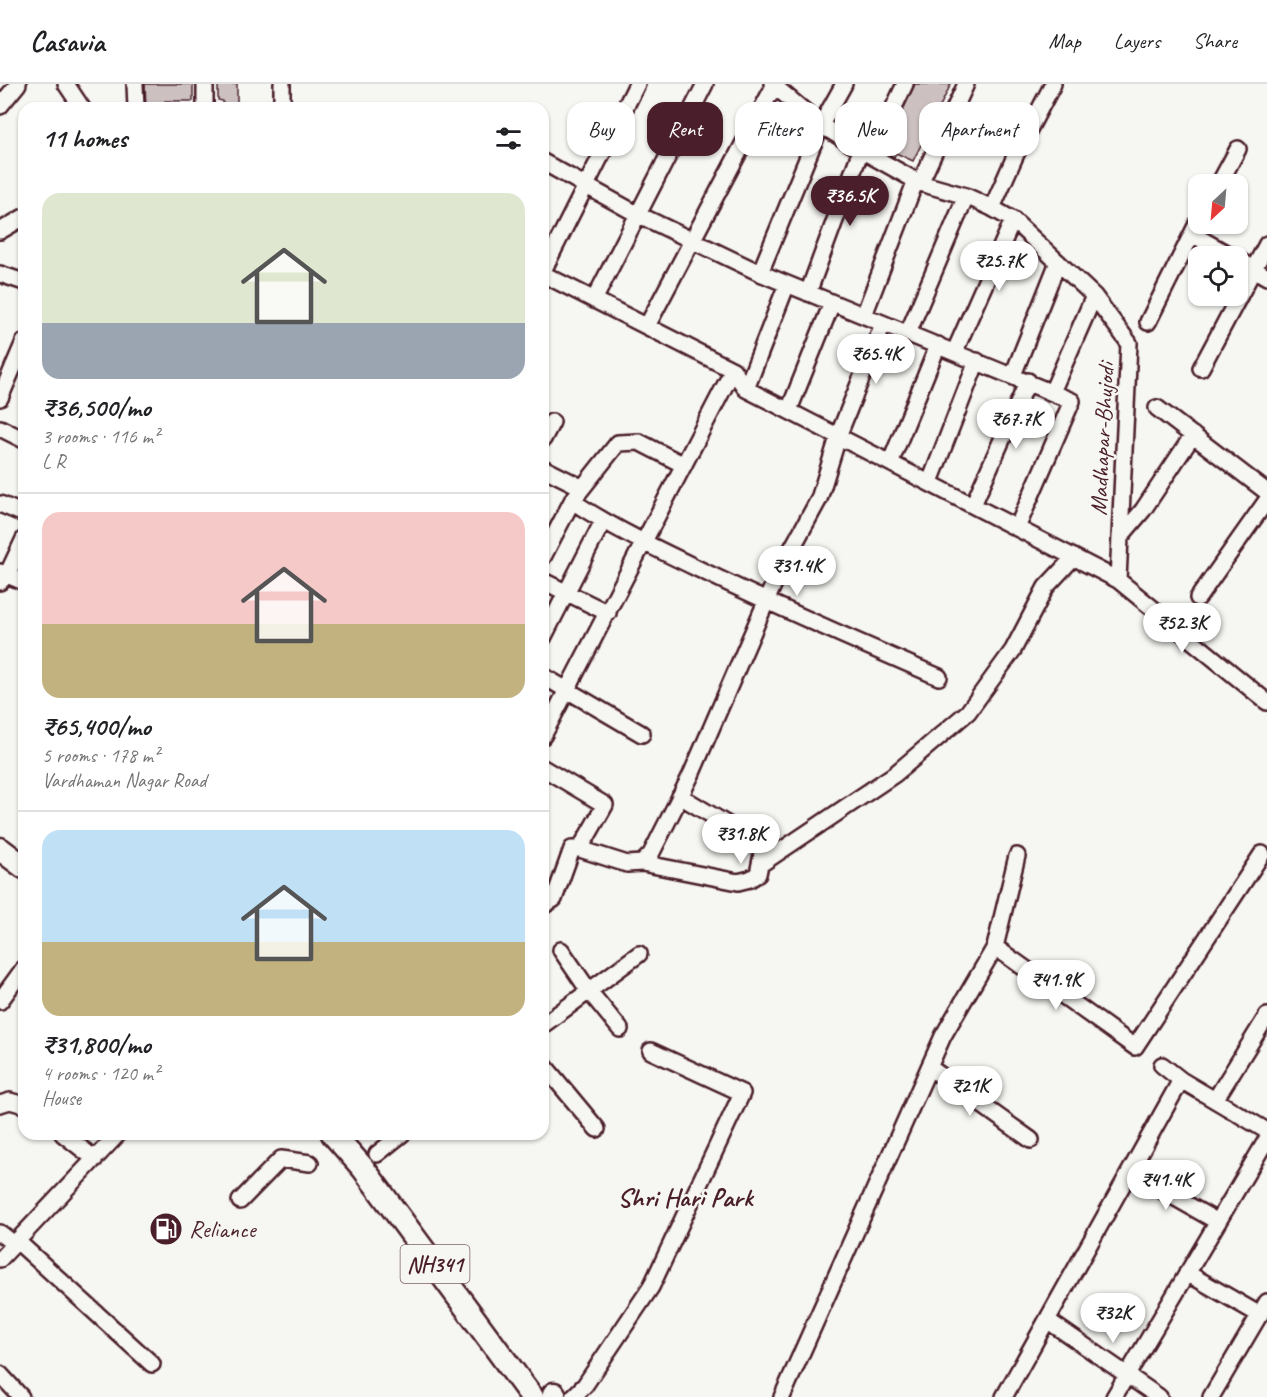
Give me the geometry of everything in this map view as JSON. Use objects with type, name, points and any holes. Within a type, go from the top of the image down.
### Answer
[{"type":"highway","points":[[0,849],[18,862]]},
{"type":"highway","name":"NH341","points":[[341,1140],[370,1161],[553,1396]]},
{"type":"highway","points":[[362,1140],[370,1161]]},
{"type":"street","points":[[0,106],[18,84]]},
{"type":"street","points":[[66,84],[78,102]]},
{"type":"street","points":[[135,84],[136,102]]},
{"type":"street","points":[[205,84],[205,102]]},
{"type":"street","points":[[282,84],[282,102]]},
{"type":"street","points":[[549,260],[637,84]]},
{"type":"street","points":[[594,300],[705,84]]},
{"type":"street","points":[[647,326],[774,84]]},
{"type":"street","name":"Madhapar-Bhujodi","points":[[774,84],[795,102]]},
{"type":"street","points":[[823,121],[844,84]]},
{"type":"street","points":[[895,102],[905,84]]},
{"type":"street","points":[[864,315],[918,182],[966,84]]},
{"type":"street","points":[[992,208],[1016,154],[1053,84]]},
{"type":"street","points":[[1224,174],[1238,148]]},
{"type":"street","points":[[760,273],[808,156]]},
{"type":"street","points":[[808,293],[865,156]]},
{"type":"street","name":"Madhapar-Bhujodi","points":[[871,156],[918,182],[966,196],[1013,220],[1094,296],[1129,343],[1118,580]]},
{"type":"street","points":[[549,165],[637,214],[760,273],[955,351],[1072,401],[1017,528]]},
{"type":"street","points":[[908,333],[966,196]]},
{"type":"street","points":[[0,231],[18,220]]},
{"type":"street","points":[[955,351],[1013,220]]},
{"type":"street","points":[[1148,322],[1192,234]]},
{"type":"street","points":[[1203,234],[1218,246]]},
{"type":"street","points":[[1201,368],[1260,273],[1267,244]]},
{"type":"street","points":[[1013,375],[1058,262]]},
{"type":"street","points":[[0,274],[18,280]]},
{"type":"street","points":[[549,276],[733,370],[747,388],[1118,580],[1267,702]]},
{"type":"street","points":[[747,388],[787,284]]},
{"type":"street","points":[[1052,392],[1094,296]]},
{"type":"street","points":[[789,410],[832,303]]},
{"type":"street","points":[[642,863],[651,854],[680,796],[766,602],[819,499],[839,434],[883,324]]},
{"type":"street","points":[[891,461],[938,345]]},
{"type":"street","points":[[930,482],[977,361]]},
{"type":"street","points":[[0,398],[18,367]]},
{"type":"street","points":[[549,724],[733,370]]},
{"type":"street","points":[[973,506],[1028,381]]},
{"type":"street","points":[[1157,408],[1267,492]]},
{"type":"street","points":[[549,428],[552,422]]},
{"type":"street","points":[[0,428],[18,437]]},
{"type":"street","points":[[1121,536],[1143,510],[1193,435]]},
{"type":"street","points":[[549,545],[581,487],[613,447],[624,440],[639,442],[684,465]]},
{"type":"street","points":[[549,471],[581,487]]},
{"type":"street","points":[[1198,598],[1267,500]]},
{"type":"street","points":[[572,501],[603,522],[766,602],[939,677]]},
{"type":"street","points":[[0,504],[18,512]]},
{"type":"street","points":[[549,626],[603,522]]},
{"type":"street","points":[[18,549],[2,576],[18,580]]},
{"type":"street","points":[[761,864],[895,774],[968,712],[1013,650],[1046,587],[1074,557]]},
{"type":"street","points":[[549,584],[608,613]]},
{"type":"street","points":[[549,679],[568,688],[642,734]]},
{"type":"street","points":[[549,772],[605,805],[580,849]]},
{"type":"street","points":[[549,902],[554,899],[572,849],[580,849],[627,864],[642,863],[738,882],[758,874],[762,854],[758,843],[680,796]]},
{"type":"street","points":[[995,947],[1135,1047],[1262,854]]},
{"type":"street","points":[[782,1397],[943,1036],[995,947],[1017,856]]},
{"type":"street","points":[[561,950],[589,991],[620,1029]]},
{"type":"street","points":[[549,1021],[639,954]]},
{"type":"street","points":[[0,1001],[18,976]]},
{"type":"street","points":[[1215,1100],[1267,1016]]},
{"type":"street","points":[[553,1396],[585,1385],[651,1287],[742,1093],[651,1051]]},
{"type":"street","points":[[1162,1065],[1181,1080],[1267,1131]]},
{"type":"street","points":[[929,1066],[1031,1140]]},
{"type":"street","points":[[549,1071],[597,1129]]},
{"type":"street","points":[[1004,1397],[1181,1080]]},
{"type":"street","points":[[0,1104],[10,1101],[18,1103]]},
{"type":"street","points":[[1114,1397],[1267,1139]]},
{"type":"street","points":[[71,1140],[95,1158]]},
{"type":"street","points":[[0,1259],[112,1140]]},
{"type":"street","points":[[370,1161],[395,1140]]},
{"type":"street","points":[[240,1202],[281,1159],[310,1163]]},
{"type":"street","points":[[1130,1172],[1218,1222]]},
{"type":"street","points":[[0,1233],[15,1243],[152,1364]]},
{"type":"street","points":[[1187,1273],[1263,1309],[1211,1397]]},
{"type":"street","points":[[1047,1320],[1128,1373],[1160,1397]]},
{"type":"street","points":[[0,1374],[21,1397]]},
{"type":"building","points":[[145,84],[193,84],[193,101],[146,102]]},
{"type":"building","points":[[218,84],[237,84],[237,102],[218,100]]},
{"type":"building","points":[[915,84],[951,84],[942,102],[919,102],[919,149],[913,161],[902,156],[907,156],[907,102]]},
{"type":"place","name":"Reliance","points":[[166,1229]]},
{"type":"district","name":"Shri Hari Park","points":[[685,1197]]}]
